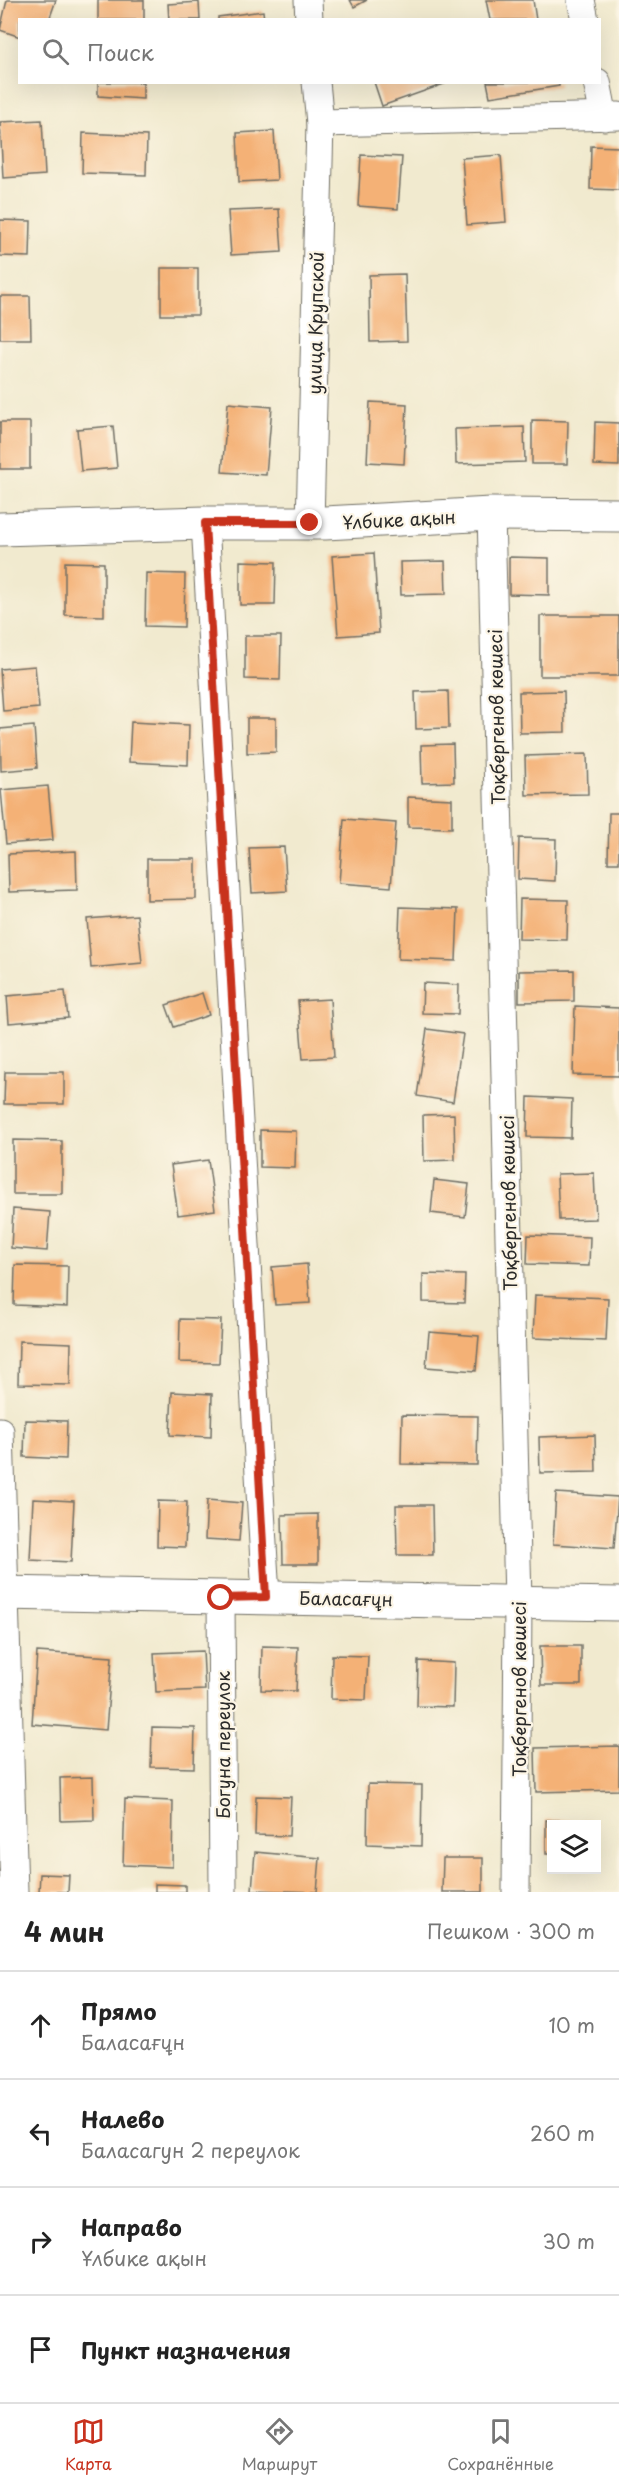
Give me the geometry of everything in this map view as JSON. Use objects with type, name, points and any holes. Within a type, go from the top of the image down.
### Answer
[{"type":"street","points":[[308,0],[309,18]]},
{"type":"street","points":[[581,0],[585,18]]},
{"type":"street","name":"улица Крупской","points":[[310,523],[320,123],[316,84]]},
{"type":"street","points":[[320,123],[611,117],[598,84]]},
{"type":"street","name":"Ұлбике ақын","points":[[0,528],[310,523],[491,514],[619,515]]},
{"type":"street","name":"Тоқбергенов көшесі","points":[[491,514],[518,1601],[516,1892]]},
{"type":"street","points":[[205,523],[266,1597]]},
{"type":"street","points":[[0,1431],[3,1593],[14,1892],[0,1892]]},
{"type":"street","name":"Баласағұн","points":[[3,1593],[619,1604]]},
{"type":"street","name":"Богуна переулок","points":[[221,1598],[223,1892]]},
{"type":"building","points":[[7,0],[56,0],[50,18],[18,18],[18,36],[0,30]]},
{"type":"building","points":[[98,0],[144,0],[144,18],[98,18]]},
{"type":"building","points":[[350,0],[367,0],[354,7]]},
{"type":"building","points":[[486,0],[533,0],[536,18],[490,18]]},
{"type":"building","points":[[199,2],[200,18],[169,18],[168,4]]},
{"type":"building","points":[[263,11],[264,18],[218,18]]},
{"type":"building","points":[[98,84],[143,84],[143,99],[98,96]]},
{"type":"building","points":[[375,84],[444,84],[382,106]]},
{"type":"building","points":[[487,84],[559,84],[559,86],[490,97]]},
{"type":"building","points":[[42,120],[45,175],[3,178],[0,122]]},
{"type":"building","points":[[274,131],[277,180],[239,182],[237,133]]},
{"type":"building","points":[[83,133],[147,136],[146,175],[82,173]]},
{"type":"building","points":[[591,146],[619,147],[619,190],[590,189]]},
{"type":"building","points":[[361,155],[402,157],[398,209],[358,206]]},
{"type":"building","points":[[501,155],[506,222],[467,225],[462,158]]},
{"type":"building","points":[[279,209],[282,252],[231,255],[228,211]]},
{"type":"building","points":[[0,220],[31,221],[30,257],[0,256]]},
{"type":"building","points":[[161,268],[198,268],[198,315],[161,315]]},
{"type":"building","points":[[405,274],[407,341],[370,342],[369,275]]},
{"type":"building","points":[[0,296],[30,296],[31,339],[0,339]]},
{"type":"building","points":[[370,402],[407,404],[404,464],[367,462]]},
{"type":"building","points":[[228,403],[272,407],[266,475],[222,472]]},
{"type":"building","points":[[532,420],[568,421],[567,464],[532,464]]},
{"type":"building","points":[[0,422],[30,422],[30,469],[0,469]]},
{"type":"building","points":[[595,422],[619,423],[619,466],[594,465]]},
{"type":"building","points":[[113,426],[117,468],[81,471],[77,429]]},
{"type":"building","points":[[524,427],[525,462],[456,464],[455,429]]},
{"type":"building","points":[[374,553],[379,633],[338,636],[332,556]]},
{"type":"building","points":[[509,557],[549,558],[549,595],[509,594]]},
{"type":"building","points":[[240,561],[276,562],[275,605],[240,605]]},
{"type":"building","points":[[445,561],[446,594],[401,595],[400,562]]},
{"type":"building","points":[[65,562],[104,563],[104,616],[65,615]]},
{"type":"building","points":[[146,573],[185,574],[184,627],[145,626]]},
{"type":"building","points":[[540,616],[619,616],[619,676],[540,676]]},
{"type":"building","points":[[245,636],[281,636],[280,680],[245,679]]},
{"type":"building","points":[[35,666],[39,708],[3,711],[0,669]]},
{"type":"building","points":[[448,691],[449,728],[416,729],[415,692]]},
{"type":"building","points":[[564,691],[565,732],[520,733],[519,692]]},
{"type":"building","points":[[247,718],[276,718],[276,752],[247,753]]},
{"type":"building","points":[[131,722],[189,725],[188,765],[129,762]]},
{"type":"building","points":[[34,726],[37,768],[1,771],[0,729]]},
{"type":"building","points":[[453,744],[454,782],[422,783],[421,745]]},
{"type":"building","points":[[587,754],[588,794],[526,795],[525,756]]},
{"type":"building","points":[[48,786],[53,840],[6,844],[1,790]]},
{"type":"building","points":[[408,797],[452,799],[452,828],[408,827]]},
{"type":"building","points":[[609,813],[619,813],[619,863],[608,863]]},
{"type":"building","points":[[344,819],[396,823],[391,887],[339,883]]},
{"type":"building","points":[[519,838],[556,839],[555,881],[518,879]]},
{"type":"building","points":[[284,847],[287,891],[252,893],[249,848]]},
{"type":"building","points":[[76,851],[77,890],[9,892],[8,854]]},
{"type":"building","points":[[147,859],[196,859],[196,899],[147,900]]},
{"type":"building","points":[[520,899],[568,900],[567,940],[519,939]]},
{"type":"building","points":[[400,907],[458,909],[456,961],[398,959]]},
{"type":"building","points":[[137,915],[142,963],[91,968],[87,919]]},
{"type":"building","points":[[574,970],[574,1001],[519,1002],[519,971]]},
{"type":"building","points":[[423,983],[459,985],[458,1014],[422,1013]]},
{"type":"building","points":[[65,991],[68,1018],[9,1023],[7,996]]},
{"type":"building","points":[[202,993],[209,1015],[174,1027],[166,1005]]},
{"type":"building","points":[[330,999],[334,1057],[303,1059],[298,1001]]},
{"type":"building","points":[[575,1006],[619,1008],[619,1076],[573,1075]]},
{"type":"building","points":[[427,1029],[463,1034],[453,1102],[417,1096]]},
{"type":"building","points":[[5,1072],[64,1072],[64,1104],[4,1104]]},
{"type":"building","points":[[528,1097],[572,1099],[571,1138],[527,1137]]},
{"type":"building","points":[[454,1114],[455,1160],[424,1161],[423,1115]]},
{"type":"building","points":[[260,1130],[296,1131],[295,1168],[260,1167]]},
{"type":"building","points":[[13,1140],[62,1141],[62,1194],[13,1194]]},
{"type":"building","points":[[208,1160],[215,1210],[178,1215],[171,1165]]},
{"type":"building","points":[[594,1173],[596,1219],[559,1220],[557,1174]]},
{"type":"building","points":[[434,1180],[469,1184],[465,1217],[431,1213]]},
{"type":"building","points":[[13,1209],[50,1212],[47,1251],[11,1248]]},
{"type":"building","points":[[528,1235],[590,1237],[589,1266],[527,1264]]},
{"type":"building","points":[[307,1264],[310,1303],[275,1305],[272,1267]]},
{"type":"building","points":[[15,1265],[68,1266],[67,1307],[14,1305]]},
{"type":"building","points":[[423,1274],[465,1275],[464,1303],[423,1302]]},
{"type":"building","points":[[535,1295],[608,1298],[606,1341],[533,1338]]},
{"type":"building","points":[[180,1319],[221,1320],[219,1363],[179,1362]]},
{"type":"building","points":[[429,1332],[479,1336],[476,1371],[426,1367]]},
{"type":"building","points":[[19,1341],[71,1343],[70,1385],[18,1384]]},
{"type":"building","points":[[172,1392],[212,1394],[211,1437],[170,1435]]},
{"type":"building","points":[[402,1415],[478,1416],[477,1465],[401,1464]]},
{"type":"building","points":[[25,1420],[67,1421],[66,1459],[24,1457]]},
{"type":"building","points":[[595,1435],[596,1472],[540,1473],[539,1437]]},
{"type":"building","points":[[556,1493],[618,1497],[614,1548],[553,1544]]},
{"type":"building","points":[[33,1499],[74,1501],[71,1562],[30,1560]]},
{"type":"building","points":[[207,1500],[242,1503],[239,1541],[205,1539]]},
{"type":"building","points":[[158,1501],[187,1502],[185,1547],[157,1546]]},
{"type":"building","points":[[396,1505],[432,1505],[433,1555],[397,1555]]},
{"type":"building","points":[[318,1514],[318,1564],[283,1564],[282,1515]]},
{"type":"building","points":[[262,1646],[298,1647],[296,1691],[261,1690]]},
{"type":"building","points":[[540,1646],[581,1646],[581,1685],[541,1685]]},
{"type":"building","points":[[203,1651],[205,1690],[156,1692],[154,1653]]},
{"type":"building","points":[[37,1652],[112,1657],[106,1730],[32,1724]]},
{"type":"building","points":[[332,1655],[368,1656],[366,1700],[331,1699]]},
{"type":"building","points":[[418,1661],[454,1663],[453,1707],[417,1706]]},
{"type":"building","points":[[152,1727],[195,1728],[194,1768],[151,1767]]},
{"type":"building","points":[[619,1746],[619,1790],[536,1792],[535,1748]]},
{"type":"building","points":[[93,1777],[94,1820],[61,1821],[60,1778]]},
{"type":"building","points":[[368,1784],[422,1785],[421,1846],[367,1844]]},
{"type":"building","points":[[256,1796],[291,1797],[289,1836],[255,1835]]},
{"type":"building","points":[[125,1799],[173,1801],[172,1867],[123,1865]]},
{"type":"building","points":[[546,1820],[547,1854],[546,1854]]},
{"type":"building","points":[[255,1852],[320,1858],[317,1892],[252,1890]]},
{"type":"building","points":[[443,1858],[483,1858],[483,1892],[442,1892]]},
{"type":"building","points":[[40,1874],[69,1875],[68,1892],[39,1892]]},
{"type":"building","points":[[155,1884],[185,1885],[185,1892],[155,1892]]},
{"type":"route","points":[[221,1598],[266,1597],[205,523],[310,523]]}]
